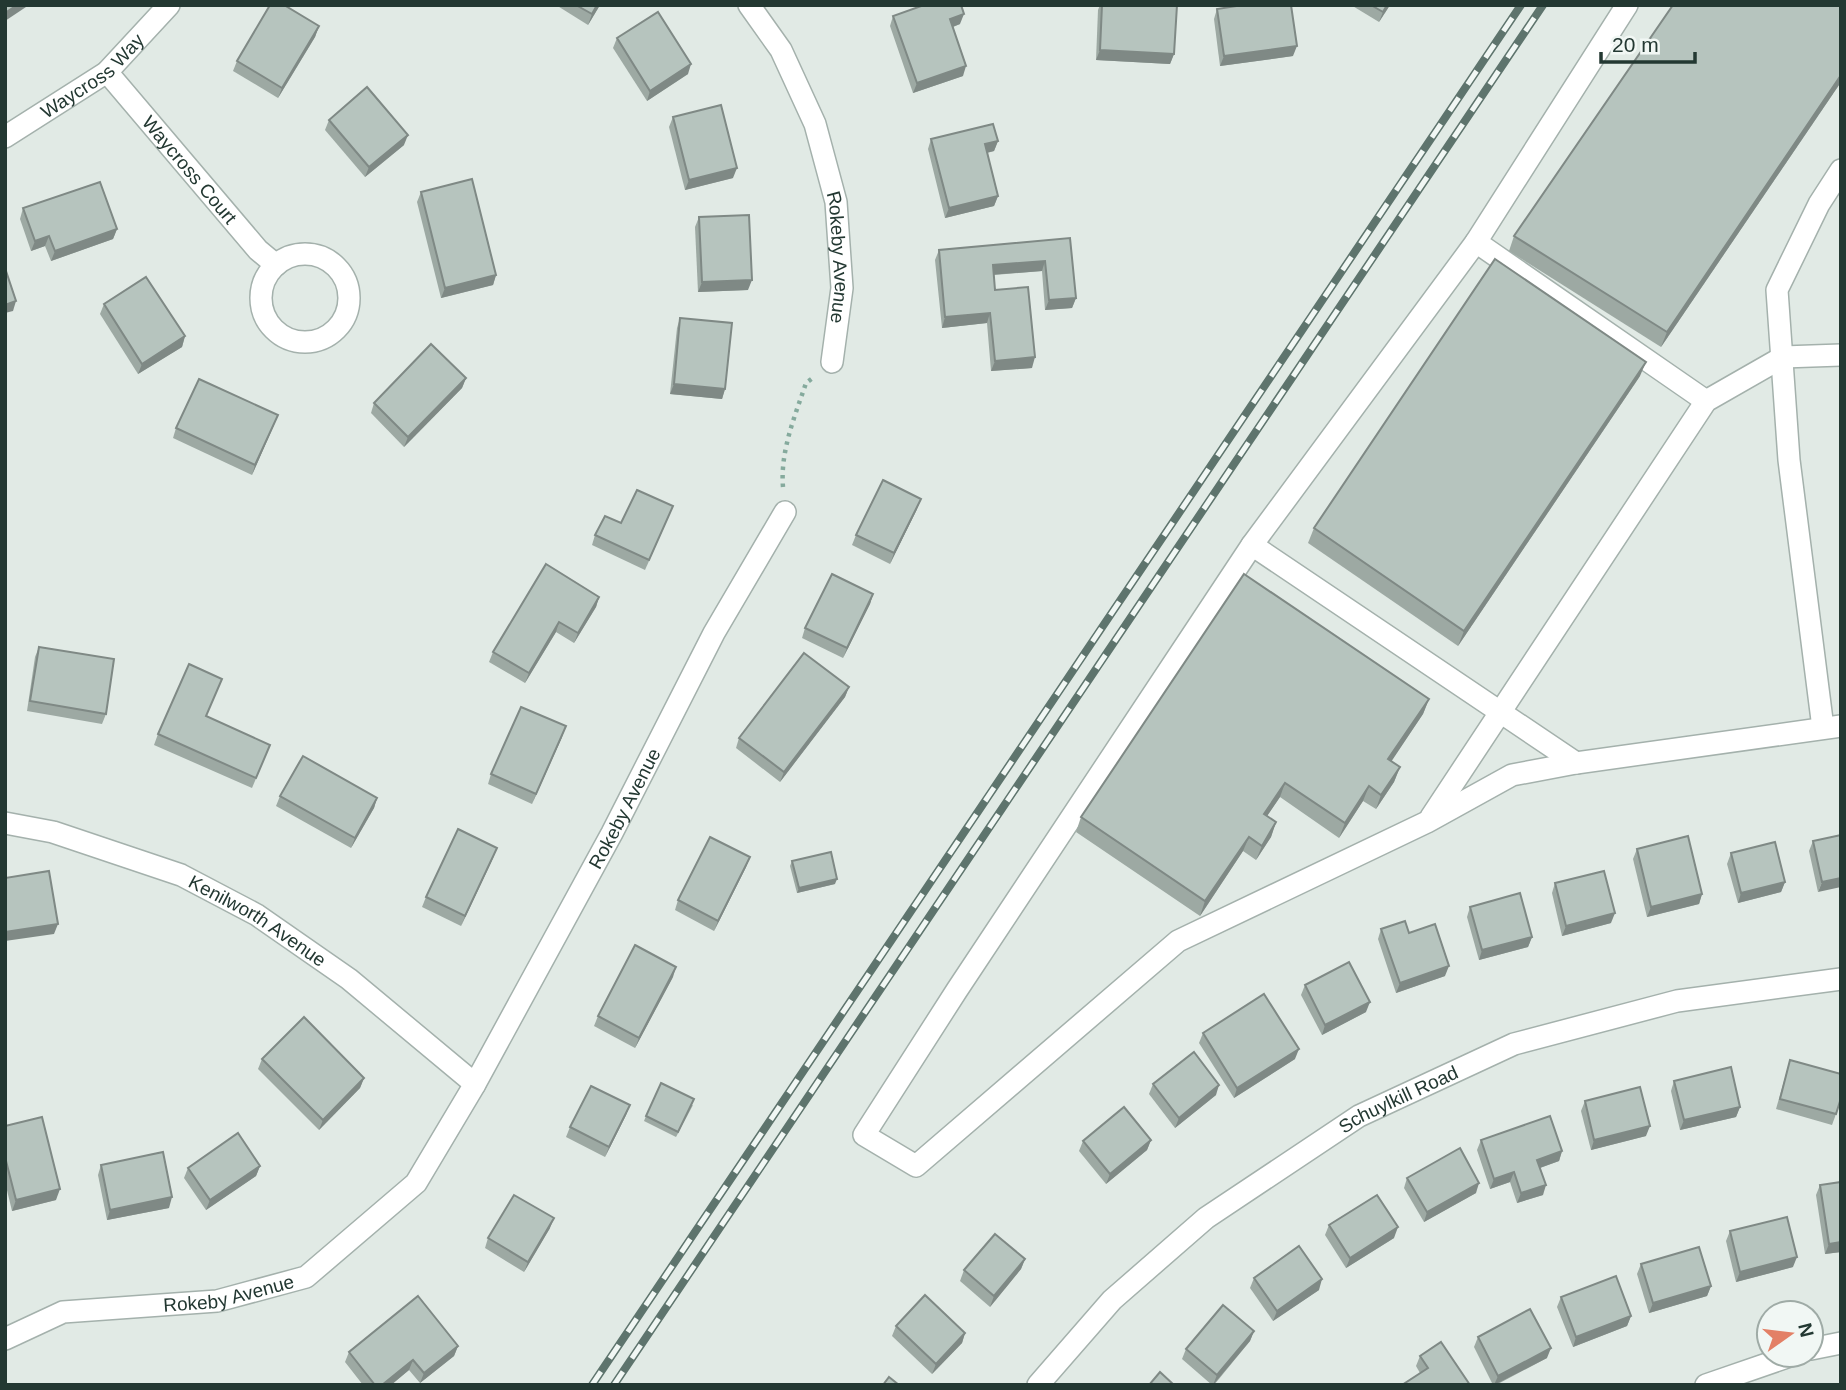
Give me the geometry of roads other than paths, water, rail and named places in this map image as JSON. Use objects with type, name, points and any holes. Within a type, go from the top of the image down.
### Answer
[{"type":"street","name":"Waycross Way","points":[[5,137],[107,72],[169,5]]},
{"type":"street","name":"Rokeby Avenue","points":[[749,5],[780,50],[815,124],[836,202],[842,288],[832,362]]},
{"type":"street","points":[[1627,5],[1476,242],[1252,545],[978,957],[864,1135],[916,1166],[1178,941],[1427,822],[1512,775],[1576,763],[1832,727],[1789,460],[1777,289],[1819,204],[1841,170]]},
{"type":"street","name":"Waycross Court","points":[[107,72],[258,250],[276,265]]},
{"type":"street","points":[[1476,242],[1706,401]]},
{"type":"street","points":[[310,255],[330,262],[340,272],[347,285],[349,299],[346,314],[339,326],[328,336],[301,342],[287,338],[275,330],[266,318],[262,290],[267,276],[276,265],[288,258],[310,255]]},
{"type":"street","points":[[1427,822],[1706,401],[1783,357],[1841,355]]},
{"type":"street","name":"Rokeby Avenue","points":[[5,1339],[63,1312],[216,1301],[306,1276],[416,1183],[475,1084],[612,834],[714,633],[785,512]]},
{"type":"street","points":[[1252,545],[1576,763]]},
{"type":"street","name":"Kenilworth Avenue","points":[[5,823],[54,832],[181,875],[257,915],[349,979],[475,1084]]},
{"type":"street","name":"Schuylkill Road","points":[[1038,1385],[1112,1300],[1206,1218],[1359,1116],[1514,1044],[1677,1001],[1841,979]]},
{"type":"street","points":[[1706,1385],[1755,1368]]},
{"type":"railway","points":[[592,1385],[1521,5]]},
{"type":"railway","points":[[614,1385],[1543,5]]}]
